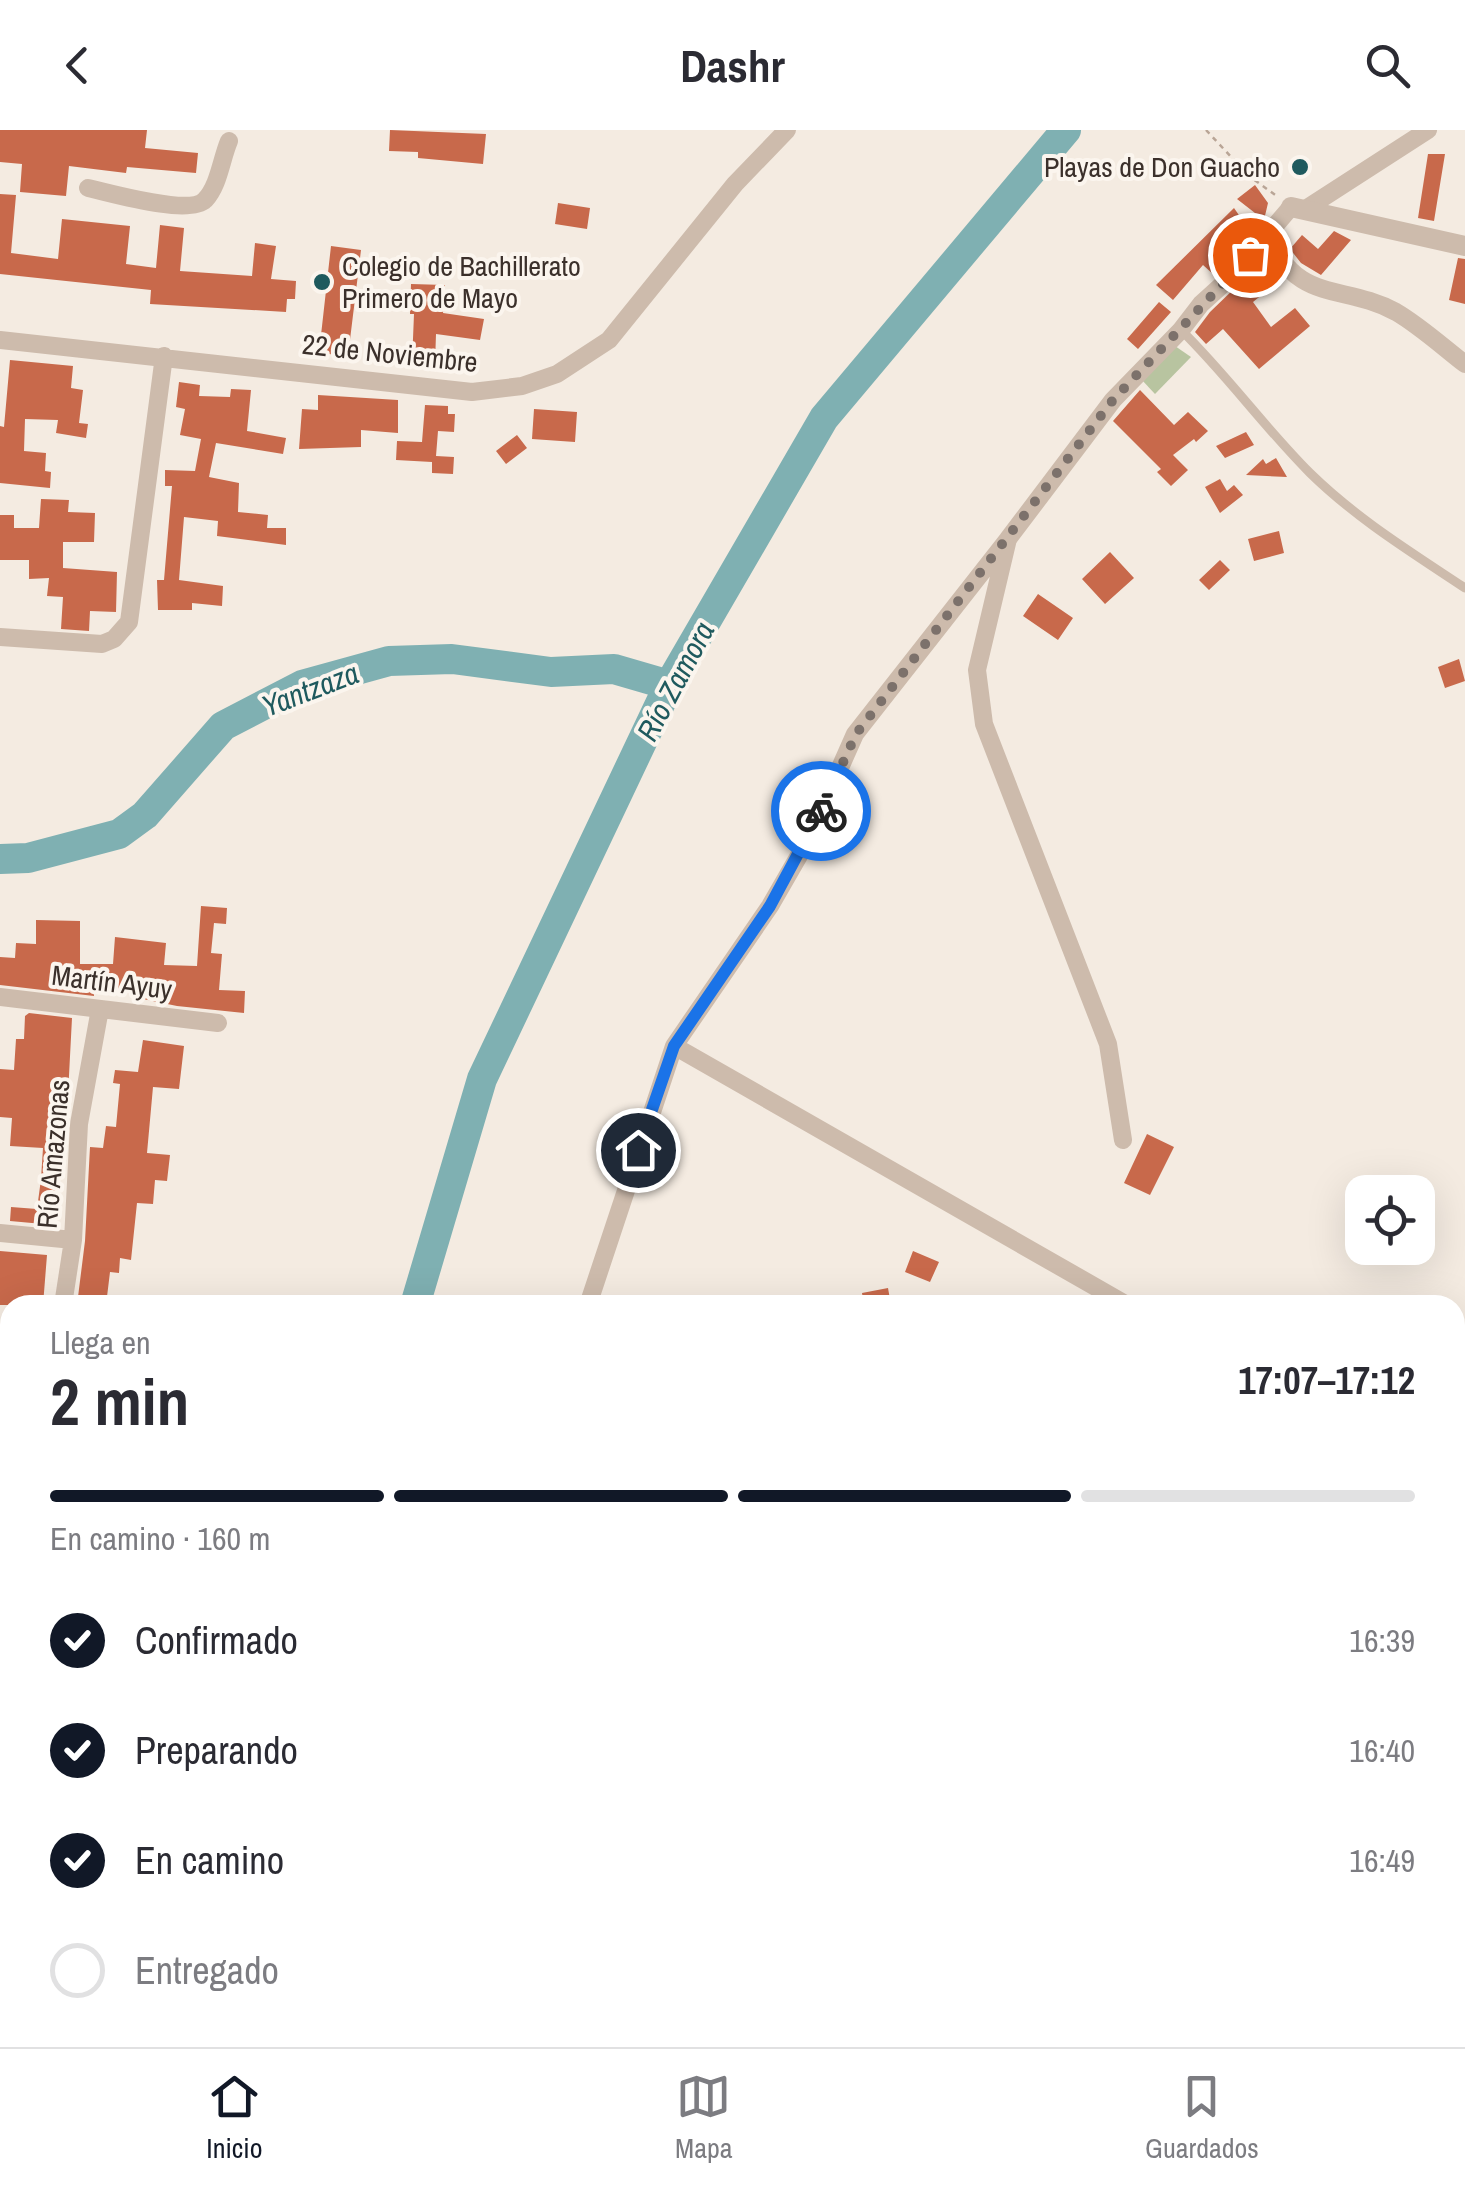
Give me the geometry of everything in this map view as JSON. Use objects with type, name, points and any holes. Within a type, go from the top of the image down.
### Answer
[{"type":"street","name":"22 de Noviembre","points":[[0,340],[472,392],[522,386],[557,374],[609,340],[734,184],[787,130]]},
{"type":"street","points":[[591,1295],[674,1046],[770,906],[808,840],[856,734],[1113,400],[1268,235],[1297,208],[1428,130]]},
{"type":"street","points":[[88,188],[134,199],[196,206],[216,182],[230,141]]},
{"type":"street","points":[[1297,208],[1465,246]]},
{"type":"street","points":[[1268,235],[1276,254],[1303,282],[1397,313],[1465,364]]},
{"type":"street","points":[[0,637],[92,644],[114,639],[129,622],[164,356]]},
{"type":"street","points":[[1008,539],[977,670],[984,724],[1108,1044],[1123,1140]]},
{"type":"street","name":"Martín Ayuy","points":[[0,997],[218,1022]]},
{"type":"street","name":"Río Amazonas","points":[[65,1295],[73,1240],[78,1124],[100,1009]]},
{"type":"street","points":[[674,1046],[1110,1295]]},
{"type":"street","points":[[0,1233],[73,1240]]},
{"type":"lane","points":[[1180,330],[1222,370],[1284,446],[1339,500],[1368,525],[1465,588]]},
{"type":"path","points":[[1206,130],[1249,176],[1297,208]]},
{"type":"green space","points":[[1175,346],[1191,357],[1155,394],[1141,379]]},
{"type":"building","points":[[0,130],[147,130],[145,148],[198,153],[196,173],[127,167],[126,173],[69,166],[66,196],[20,192],[22,164],[0,162]]},
{"type":"building","points":[[390,130],[486,134],[483,164],[389,151]]},
{"type":"building","points":[[1428,154],[1445,154],[1434,221],[1418,218]]},
{"type":"building","points":[[1255,185],[1268,203],[1264,220],[1237,199]]},
{"type":"building","points":[[0,194],[16,195],[11,253],[58,259],[62,219],[130,226],[126,264],[156,268],[160,225],[184,228],[180,271],[252,276],[255,243],[276,246],[271,279],[296,281],[295,299],[287,299],[286,312],[150,304],[151,290],[0,274]]},
{"type":"building","points":[[558,203],[590,208],[587,229],[555,224]]},
{"type":"building","points":[[1234,208],[1252,234],[1214,275],[1203,265],[1173,300],[1156,285]]},
{"type":"building","points":[[1334,231],[1351,240],[1321,275],[1301,263],[1290,249],[1302,235],[1318,249]]},
{"type":"building","points":[[331,246],[361,250],[348,356],[319,353]]},
{"type":"building","points":[[1266,258],[1281,279],[1253,302],[1271,327],[1295,308],[1310,326],[1259,369],[1223,329],[1206,344],[1195,332],[1210,312]]},
{"type":"building","points":[[1458,258],[1465,259],[1465,304],[1449,300]]},
{"type":"building","points":[[411,284],[445,285],[443,313],[484,319],[480,340],[436,334],[435,364],[412,363]]},
{"type":"building","points":[[1159,302],[1171,312],[1138,349],[1127,339]]},
{"type":"building","points":[[10,360],[73,366],[71,388],[83,390],[79,423],[88,424],[86,438],[56,433],[58,420],[25,419],[24,451],[46,453],[45,471],[51,472],[50,488],[0,483],[0,426],[4,427]]},
{"type":"building","points":[[179,382],[200,385],[199,396],[230,397],[231,389],[251,390],[247,431],[286,438],[283,454],[216,443],[209,477],[239,483],[238,512],[268,515],[267,528],[286,528],[286,545],[217,536],[218,521],[184,517],[179,580],[223,586],[222,606],[192,603],[192,610],[158,610],[157,580],[164,580],[172,486],[165,486],[165,470],[195,471],[201,439],[180,435],[185,409],[176,407]]},
{"type":"building","points":[[1140,390],[1174,425],[1188,412],[1208,431],[1173,455],[1188,470],[1171,486],[1157,472],[1161,469],[1113,421]]},
{"type":"building","points":[[318,395],[398,400],[398,433],[361,430],[361,447],[299,449],[302,409],[318,410]]},
{"type":"building","points":[[425,405],[448,406],[448,414],[455,414],[454,432],[438,431],[436,456],[454,457],[453,474],[432,473],[432,462],[396,460],[397,441],[422,442]]},
{"type":"building","points":[[534,409],[577,412],[575,442],[532,439]]},
{"type":"building","points":[[1246,432],[1254,445],[1225,458],[1216,446]]},
{"type":"building","points":[[517,435],[527,448],[506,464],[496,451]]},
{"type":"building","points":[[1276,458],[1287,477],[1246,475],[1263,459],[1266,464]]},
{"type":"building","points":[[1220,479],[1227,491],[1234,485],[1243,495],[1220,513],[1205,487]]},
{"type":"building","points":[[41,499],[69,500],[68,512],[95,513],[94,542],[63,542],[63,568],[117,572],[116,612],[90,611],[89,631],[61,629],[63,597],[47,596],[49,578],[29,579],[29,560],[0,560],[0,515],[14,515],[14,528],[39,528]]},
{"type":"building","points":[[1279,531],[1284,553],[1254,561],[1248,539]]},
{"type":"building","points":[[1110,552],[1134,578],[1105,604],[1082,579]]},
{"type":"building","points":[[1220,560],[1230,570],[1209,590],[1199,580]]},
{"type":"building","points":[[1038,594],[1073,618],[1058,640],[1023,616]]},
{"type":"building","points":[[1459,659],[1465,681],[1445,688],[1438,667]]},
{"type":"building","points":[[201,906],[227,908],[226,924],[214,923],[211,953],[222,954],[219,990],[245,991],[244,1013],[177,1006],[138,998],[139,994],[94,991],[94,996],[0,985],[0,957],[15,958],[16,943],[36,944],[36,920],[80,921],[80,964],[113,964],[115,937],[166,943],[164,965],[197,966]]},
{"type":"building","points":[[29,1013],[72,1018],[64,1171],[58,1170],[54,1225],[10,1221],[11,1207],[37,1209],[41,1179],[43,1148],[10,1146],[12,1118],[0,1117],[0,1069],[14,1070],[16,1039],[24,1039],[25,1016]]},
{"type":"building","points":[[143,1040],[184,1046],[179,1089],[153,1087],[147,1153],[170,1155],[167,1181],[155,1180],[153,1204],[137,1203],[131,1260],[120,1258],[119,1273],[110,1272],[107,1295],[78,1295],[90,1147],[103,1148],[106,1126],[116,1127],[120,1084],[113,1083],[115,1070],[138,1072]]},
{"type":"building","points":[[1147,1134],[1174,1147],[1150,1195],[1124,1183]]},
{"type":"building","points":[[0,1251],[47,1255],[44,1295],[0,1295]]},
{"type":"building","points":[[913,1251],[939,1262],[930,1282],[905,1272]]},
{"type":"building","points":[[888,1288],[889,1295],[862,1295]]},
{"type":"waterway","name":"Río Zamora","points":[[418,1295],[482,1079],[669,685],[824,418],[1066,130]]},
{"type":"waterway","name":"Yantzaza","points":[[0,859],[28,858],[119,834],[145,815],[223,726],[302,685],[389,661],[452,659],[551,672],[614,669],[669,685]]},
{"type":"way so far","points":[[821,811],[856,734],[1113,400],[1250,255]]},
{"type":"place","name":"Playas de Don Guacho","points":[[1300,167]]},
{"type":"place","name":"Colegio de Bachillerato Primero de Mayo","points":[[322,282]]},
{"type":"route","points":[[638,1150],[674,1046],[770,906],[821,811]]}]
